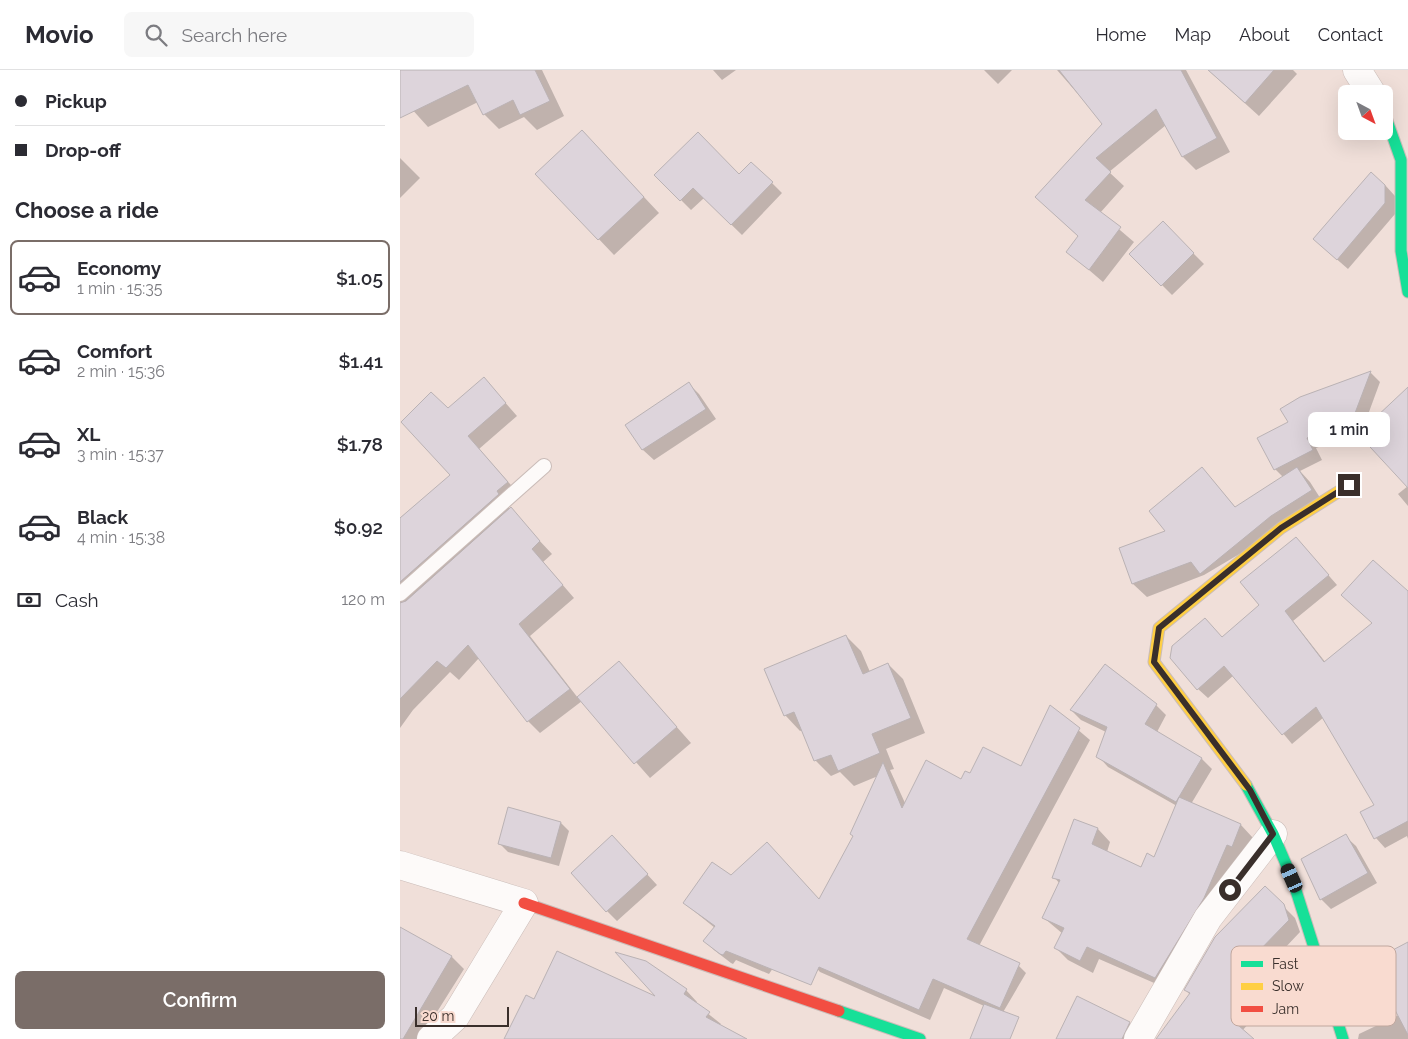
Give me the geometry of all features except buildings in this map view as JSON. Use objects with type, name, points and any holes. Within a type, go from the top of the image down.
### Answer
[{"type":"street","points":[[1358,70],[1367,85]]},
{"type":"street","points":[[1393,137],[1401,160],[1401,251],[1408,292]]},
{"type":"street","points":[[1314,946],[1292,878],[1273,834],[1250,790],[1154,662],[1159,628],[1281,528],[1349,485]]},
{"type":"street","points":[[1138,1039],[1208,918],[1273,834]]},
{"type":"street","points":[[400,864],[524,903],[917,1038]]},
{"type":"street","points":[[431,1039],[455,1017],[524,903]]},
{"type":"street","points":[[1339,1026],[1343,1039]]},
{"type":"lane","points":[[400,594],[544,466]]},
{"type":"traffic: fast","points":[[1393,137],[1401,160],[1401,251],[1408,292]]},
{"type":"traffic: fast","points":[[1246,785],[1273,834],[1292,878],[1314,946]]},
{"type":"traffic: fast","points":[[839,1011],[920,1039]]},
{"type":"traffic: fast","points":[[1339,1026],[1343,1039]]},
{"type":"traffic: slow","points":[[1246,785],[1154,662],[1159,628],[1281,528],[1349,485]]},
{"type":"traffic: jam","points":[[524,903],[839,1011]]},
{"type":"route","points":[[1230,890],[1273,834],[1250,790],[1154,662],[1159,628],[1281,528],[1349,485]]}]
